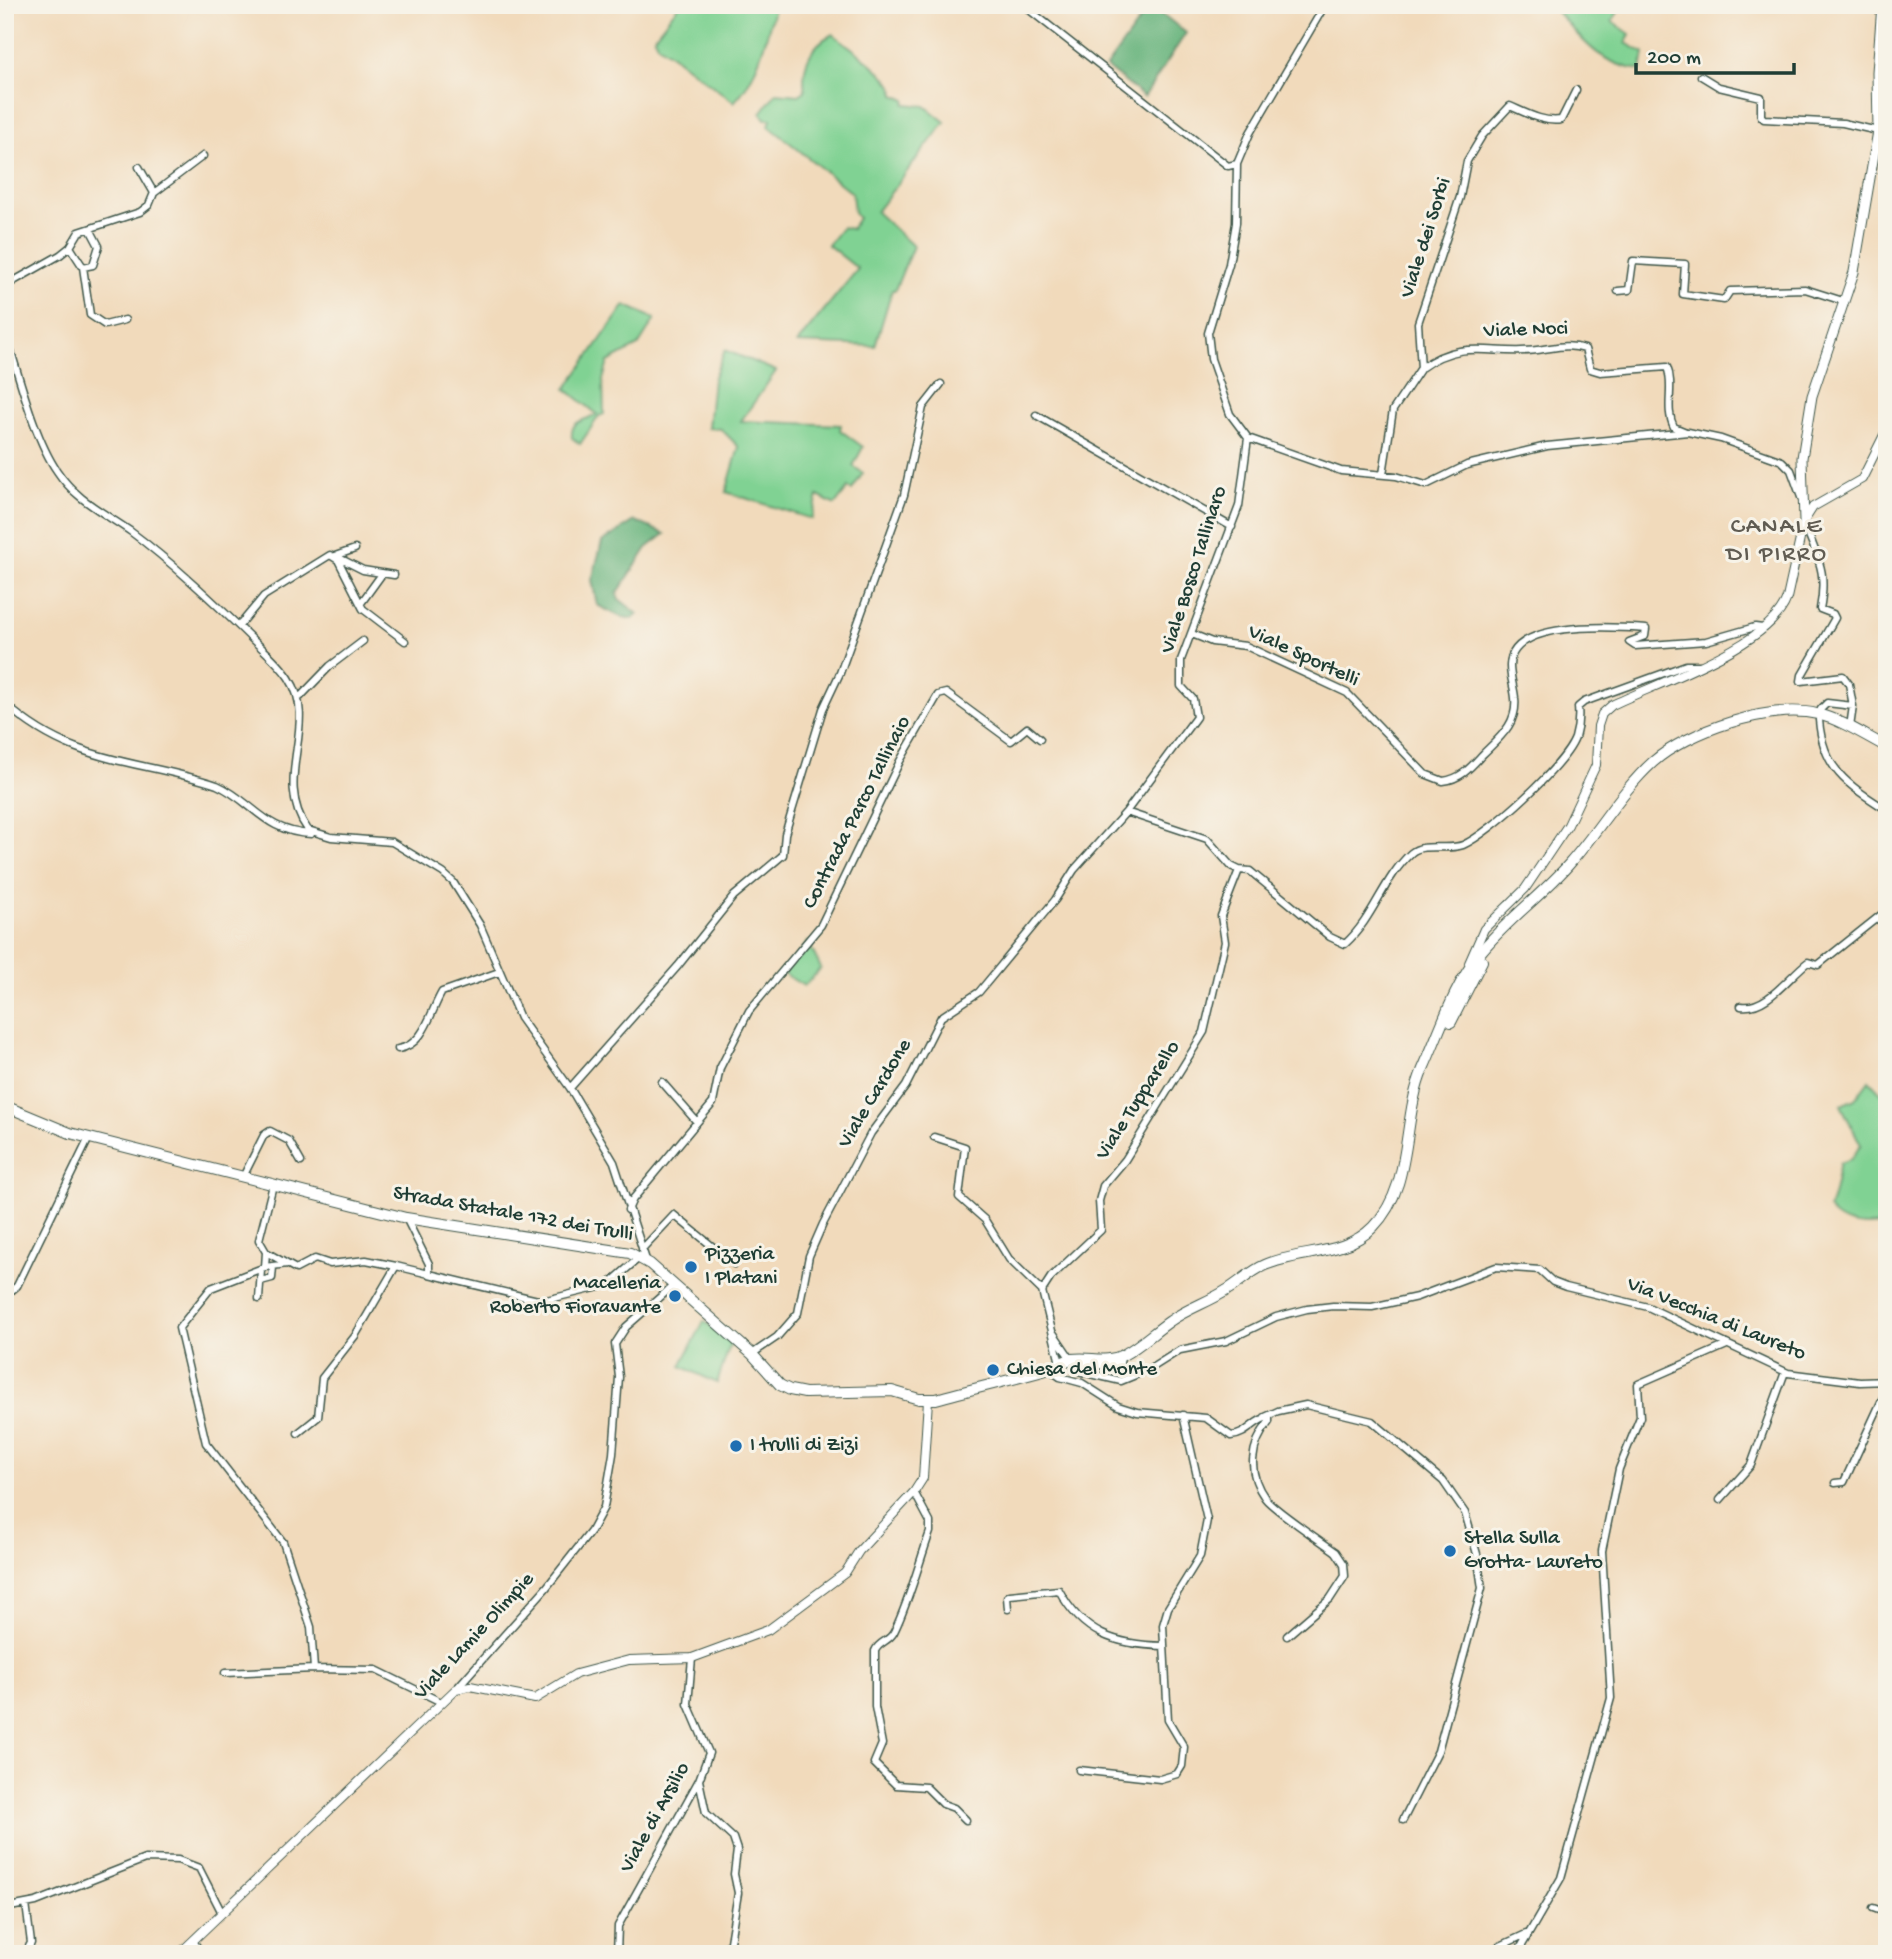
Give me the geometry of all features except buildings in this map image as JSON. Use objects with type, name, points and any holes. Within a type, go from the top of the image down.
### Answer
[{"type":"main road","points":[[1804,521],[1802,458],[1812,396],[1854,272],[1883,108],[1877,72],[1882,5]]},
{"type":"main road","points":[[1121,1357],[1172,1319],[1228,1290],[1265,1265],[1342,1247],[1358,1240],[1373,1227],[1394,1194],[1417,1088],[1465,976],[1487,940],[1565,870],[1645,770],[1676,746],[1715,729],[1780,712],[1818,714],[1887,747]]},
{"type":"main road","points":[[1417,1088],[1492,945],[1487,940]]},
{"type":"main road","name":"Strada Statale 172 dei Trulli","points":[[5,1106],[89,1138],[405,1218],[594,1246],[643,1256],[752,1354],[780,1384],[799,1393],[892,1391],[928,1400],[1049,1369],[1071,1359],[1096,1361],[1121,1357]]},
{"type":"street","points":[[1023,5],[1228,166],[1237,164]]},
{"type":"street","points":[[1325,5],[1250,134],[1237,164],[1236,223],[1229,264],[1208,333],[1211,359],[1230,414],[1248,438],[1341,471],[1383,474],[1426,485],[1467,465],[1547,446],[1688,432],[1711,436],[1783,461],[1791,470],[1802,500]]},
{"type":"street","points":[[1701,76],[1719,87],[1762,97],[1761,116],[1764,118],[1833,122],[1878,131]]},
{"type":"street","name":"Viale dei Sorbi","points":[[1421,368],[1418,323],[1460,197],[1467,161],[1482,136],[1510,106],[1532,115],[1561,120],[1576,90]]},
{"type":"street","points":[[5,286],[69,247],[75,234],[132,218],[149,205],[154,193],[203,156]]},
{"type":"street","points":[[139,167],[154,193]]},
{"type":"street","points":[[83,267],[93,265],[98,253],[98,242],[90,229]]},
{"type":"street","points":[[69,247],[83,267],[92,317],[105,324],[125,320]]},
{"type":"street","points":[[1618,291],[1629,290],[1633,261],[1685,264],[1683,294],[1724,300],[1730,291],[1805,289],[1843,301]]},
{"type":"street","points":[[5,332],[37,427],[57,472],[76,495],[148,545],[239,626],[288,675],[300,697],[302,711],[291,786],[304,825],[313,834]]},
{"type":"street","name":"Viale Noci","points":[[1421,368],[1437,356],[1482,348],[1538,350],[1555,345],[1585,349],[1590,369],[1600,372],[1667,367],[1671,379],[1670,419],[1674,427],[1688,432]]},
{"type":"street","points":[[1383,474],[1393,410],[1421,368]]},
{"type":"street","points":[[570,1088],[678,966],[734,896],[783,855],[785,834],[823,709],[840,673],[904,495],[923,407],[941,384]]},
{"type":"street","points":[[1036,415],[1232,527]]},
{"type":"street","points":[[1487,940],[1487,925],[1525,889],[1568,825],[1596,765],[1598,726],[1602,714],[1612,705],[1744,644],[1783,611],[1804,521],[1814,507],[1862,479],[1887,429]]},
{"type":"street","name":"Viale Bosco Tallinaro","points":[[1126,812],[1196,717],[1193,699],[1181,686],[1181,660],[1239,506],[1248,438]]},
{"type":"street","points":[[1804,521],[1817,549],[1823,575],[1825,588],[1820,609],[1833,614],[1835,618],[1802,674],[1801,681],[1843,676],[1849,684],[1853,706],[1850,727]]},
{"type":"street","points":[[239,626],[264,596],[286,579],[325,556],[335,556],[355,549]]},
{"type":"street","points":[[335,556],[363,570],[394,575]]},
{"type":"street","points":[[335,556],[360,603],[371,616],[405,641]]},
{"type":"street","points":[[360,603],[382,574]]},
{"type":"street","name":"Viale Sportelli","points":[[1192,635],[1212,642],[1246,646],[1347,693],[1425,774],[1443,781],[1465,772],[1510,726],[1516,708],[1510,666],[1512,655],[1522,641],[1531,636],[1587,626],[1646,629],[1645,636],[1629,642],[1634,646],[1706,641],[1755,627],[1763,628]]},
{"type":"street","points":[[300,697],[330,666],[363,641]]},
{"type":"street","points":[[1126,812],[1207,839],[1239,870],[1250,871],[1263,880],[1340,944],[1348,941],[1375,904],[1388,878],[1414,850],[1467,843],[1494,824],[1560,762],[1574,740],[1579,717],[1578,707],[1584,702],[1686,665],[1699,664]]},
{"type":"street","name":"Contrada Parco Tallinaio","points":[[628,1210],[633,1199],[713,1103],[726,1054],[749,1011],[821,925],[884,793],[938,695],[946,693],[1011,741],[1027,728],[1040,739]]},
{"type":"street","points":[[1821,709],[1831,702],[1853,706]]},
{"type":"street","points":[[5,704],[51,738],[110,761],[151,767],[233,792],[262,819],[282,828],[313,834],[384,840],[409,851],[443,873],[467,900],[526,1028],[570,1088],[614,1162],[643,1256]]},
{"type":"street","points":[[1819,720],[1823,747],[1833,767],[1853,787],[1887,810]]},
{"type":"street","name":"Viale Cardone","points":[[752,1354],[777,1337],[798,1313],[808,1256],[823,1224],[870,1133],[906,1086],[942,1017],[979,992],[1055,900],[1074,870],[1126,812]]},
{"type":"street","name":"Viale Tupparello","points":[[1042,1291],[1051,1277],[1101,1230],[1099,1200],[1103,1185],[1125,1160],[1204,1032],[1225,942],[1221,916],[1239,870]]},
{"type":"street","points":[[1741,1006],[1755,1006],[1764,1001],[1808,962],[1818,965],[1887,910]]},
{"type":"street","points":[[398,1049],[407,1048],[417,1038],[433,1015],[442,992],[499,972]]},
{"type":"street","points":[[662,1082],[697,1122]]},
{"type":"street","points":[[243,1177],[264,1135],[270,1131],[289,1140],[301,1162]]},
{"type":"street","points":[[934,1137],[965,1147],[959,1197],[985,1220],[1009,1259],[1042,1291],[1060,1363]]},
{"type":"street","points":[[5,1296],[17,1286],[89,1138]]},
{"type":"street","points":[[273,1185],[259,1240],[266,1252],[296,1269],[315,1259],[330,1264],[366,1260],[542,1301],[608,1285],[643,1256],[674,1215],[734,1264]]},
{"type":"street","points":[[405,1218],[429,1264],[429,1274]]},
{"type":"street","points":[[259,1299],[266,1252]]},
{"type":"street","points":[[286,1264],[263,1269],[211,1288],[180,1328],[206,1443],[283,1542],[310,1627],[314,1669]]},
{"type":"street","points":[[298,1433],[318,1417],[322,1378],[355,1336],[396,1266]]},
{"type":"street","name":"Via Vecchia di Laureto","points":[[1121,1357],[1120,1363],[1115,1365],[1077,1366],[1074,1370],[1121,1381],[1150,1369],[1180,1350],[1226,1341],[1276,1317],[1333,1306],[1372,1307],[1460,1283],[1496,1267],[1540,1270],[1553,1282],[1648,1307],[1785,1371],[1860,1382],[1887,1381]]},
{"type":"street","points":[[261,1281],[272,1278],[273,1268]]},
{"type":"street","name":"Viale Lamie Olimpie","points":[[179,1954],[456,1689],[546,1588],[591,1531],[604,1507],[613,1454],[619,1377],[615,1344],[626,1327],[674,1285]]},
{"type":"street","points":[[1051,1330],[1071,1359]]},
{"type":"street","points":[[1517,1954],[1526,1934],[1561,1878],[1611,1698],[1602,1551],[1619,1469],[1640,1417],[1638,1384],[1727,1345]]},
{"type":"street","points":[[1049,1369],[1060,1377],[1082,1383],[1118,1406],[1137,1412],[1206,1418],[1231,1436],[1243,1434],[1278,1410],[1306,1405],[1372,1420],[1443,1481],[1465,1513],[1477,1554],[1482,1588],[1438,1751],[1403,1820]]},
{"type":"street","points":[[1720,1500],[1733,1481],[1751,1465],[1785,1371]]},
{"type":"street","points":[[1835,1483],[1844,1482],[1887,1389]]},
{"type":"street","points":[[456,1689],[470,1686],[536,1699],[576,1674],[629,1660],[692,1658],[768,1630],[845,1573],[859,1551],[914,1492],[923,1478],[926,1464],[928,1400]]},
{"type":"street","points":[[1079,1770],[1160,1780],[1177,1774],[1182,1766],[1184,1747],[1168,1720],[1164,1615],[1200,1556],[1207,1520],[1183,1415]]},
{"type":"street","points":[[1265,1417],[1269,1417],[1269,1422],[1256,1443],[1252,1462],[1266,1499],[1336,1552],[1343,1564],[1345,1576],[1329,1599],[1287,1636]]},
{"type":"street","points":[[914,1492],[930,1522],[930,1532],[914,1588],[892,1636],[877,1645],[875,1651],[874,1707],[882,1744],[874,1763],[895,1785],[926,1787],[943,1804],[954,1808],[966,1820]]},
{"type":"street","points":[[1008,1609],[1007,1597],[1010,1595],[1059,1590],[1071,1611],[1109,1639],[1164,1646]]},
{"type":"street","name":"Viale di Arsilio","points":[[617,1954],[618,1926],[699,1780],[709,1754],[688,1704],[692,1658]]},
{"type":"street","points":[[225,1673],[314,1669],[376,1670],[441,1702]]},
{"type":"street","points":[[699,1780],[706,1813],[733,1838],[737,1850],[734,1874],[738,1893],[728,1954]]},
{"type":"street","points":[[5,1908],[26,1904],[145,1859],[178,1860],[199,1868],[222,1913]]},
{"type":"street","points":[[25,1954],[31,1943],[26,1904]]},
{"type":"street","points":[[1873,1908],[1887,1913]]},
{"type":"street","points":[[1483,1954],[1526,1934]]},
{"type":"street","points":[[193,1941],[202,1954]]},
{"type":"green space","points":[[679,5],[775,5],[755,69],[734,102],[657,44],[654,37]]},
{"type":"green space","points":[[1151,5],[1186,33],[1144,97],[1106,67]]},
{"type":"green space","points":[[1551,5],[1623,5],[1612,21],[1630,34],[1626,43],[1644,53],[1641,70],[1626,67],[1601,56],[1580,38]]},
{"type":"green space","points":[[833,34],[879,71],[893,88],[895,95],[906,100],[905,104],[925,106],[945,122],[876,212],[913,246],[895,290],[892,290],[875,346],[797,343],[858,269],[828,245],[842,227],[851,229],[858,218],[854,213],[852,193],[769,126],[771,119],[765,119],[761,113],[776,93],[799,95],[805,91],[804,73],[809,57],[818,44]]},
{"type":"green space","points":[[625,305],[655,319],[638,346],[608,362],[603,380],[604,414],[599,416],[580,444],[572,438],[576,423],[597,414],[566,389]]},
{"type":"green space","points":[[725,350],[776,371],[741,421],[841,425],[840,430],[863,447],[853,466],[863,473],[852,490],[848,488],[835,505],[818,496],[812,519],[726,492],[739,447],[721,429],[708,428],[713,379]]},
{"type":"green space","points":[[635,521],[665,534],[647,548],[617,594],[619,599],[638,614],[633,619],[621,617],[597,605],[592,580],[602,542]]},
{"type":"green space","points":[[808,942],[821,968],[804,986],[784,974]]},
{"type":"green space","points":[[1869,1080],[1887,1099],[1887,1224],[1863,1226],[1840,1220],[1828,1209],[1833,1199],[1840,1163],[1851,1159],[1861,1145],[1841,1105],[1855,1099]]},
{"type":"green space","points":[[704,1321],[731,1342],[717,1383],[681,1366]]},
{"type":"place","name":"Pizzeria I Platani","points":[[691,1267]]},
{"type":"place","name":"Macelleria Roberto Fioravante","points":[[675,1296]]},
{"type":"place","name":"Chiesa del Monte","points":[[993,1370]]},
{"type":"place","name":"I trulli di Zizi","points":[[736,1446]]},
{"type":"place","name":"Stella Sulla Grotta- Laureto","points":[[1450,1551]]},
{"type":"district","name":"CANALE DI PIRRO","points":[[1777,541]]}]
